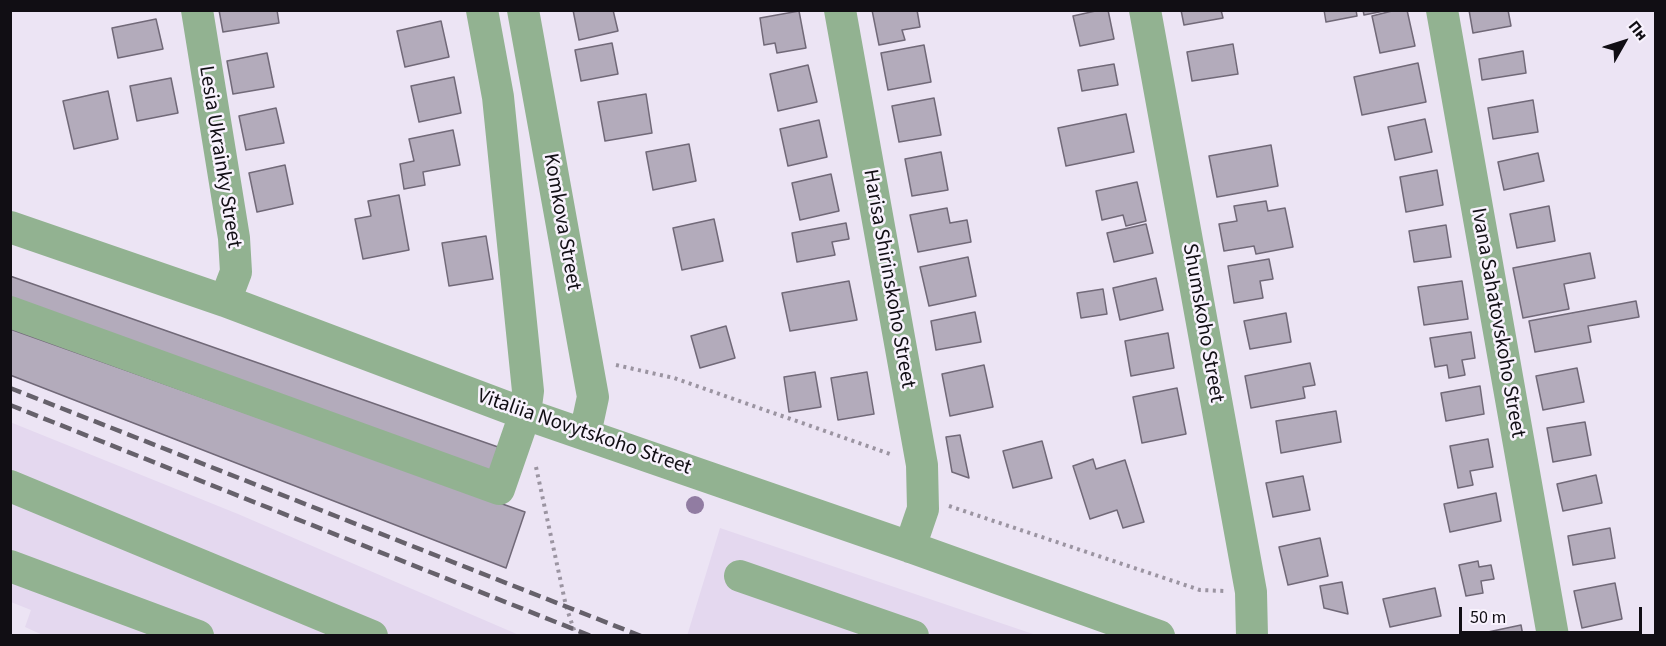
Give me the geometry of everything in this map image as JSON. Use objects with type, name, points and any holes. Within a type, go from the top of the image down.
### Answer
[{"type":"street","name":"Lesia Ukrainky Street","points":[[196,10],[234,238],[236,272],[225,301]]},
{"type":"street","points":[[10,312],[499,489],[525,414],[528,391],[498,97],[483,10]]},
{"type":"street","name":"Komkova Street","points":[[523,10],[592,397],[585,434]]},
{"type":"street","name":"Harisa Shirinskoho Street","points":[[840,10],[922,465],[923,510],[910,547]]},
{"type":"street","name":"Shumskoho Street","points":[[1145,10],[1251,592],[1252,636]]},
{"type":"street","name":"Ivana Sahatovskoho Street","points":[[1442,10],[1553,636]]},
{"type":"street","name":"Vitaliia Novytskoho Street","points":[[10,227],[225,301],[525,414],[910,547],[1092,624],[1159,636]]},
{"type":"street","points":[[10,486],[372,636]]},
{"type":"street","points":[[10,566],[198,636]]},
{"type":"street","points":[[741,576],[913,636]]},
{"type":"path","points":[[586,358],[674,378],[922,465]]},
{"type":"path","points":[[535,459],[567,606],[576,636]]},
{"type":"path","points":[[923,497],[1200,590],[1251,592]]},
{"type":"shaded area","points":[[10,422],[238,514],[519,635],[45,636],[25,627],[31,610],[11,602]]},
{"type":"shaded area","points":[[720,528],[1036,635],[687,636]]},
{"type":"building","points":[[219,10],[277,10],[279,23],[223,32]]},
{"type":"building","points":[[573,10],[613,10],[618,31],[579,40]]},
{"type":"building","points":[[872,10],[917,10],[920,27],[902,30],[905,40],[879,45]]},
{"type":"building","points":[[1108,10],[1114,39],[1080,46],[1073,16]]},
{"type":"building","points":[[1181,10],[1221,10],[1223,18],[1184,25]]},
{"type":"building","points":[[1324,10],[1356,10],[1357,16],[1326,22]]},
{"type":"building","points":[[1363,10],[1384,10],[1384,11],[1364,15]]},
{"type":"building","points":[[1396,10],[1407,10],[1415,46],[1380,53],[1372,16]]},
{"type":"building","points":[[1469,10],[1508,10],[1511,26],[1473,33]]},
{"type":"building","points":[[799,11],[806,48],[777,53],[775,43],[764,45],[760,18]]},
{"type":"building","points":[[156,19],[163,49],[118,58],[112,28]]},
{"type":"building","points":[[441,21],[449,57],[405,67],[397,31]]},
{"type":"building","points":[[612,43],[618,74],[581,81],[575,50]]},
{"type":"building","points":[[1233,44],[1238,74],[1192,81],[1187,52]]},
{"type":"building","points":[[924,45],[931,82],[888,90],[881,53]]},
{"type":"building","points":[[1523,51],[1526,73],[1482,80],[1479,59]]},
{"type":"building","points":[[267,53],[274,87],[233,94],[227,61]]},
{"type":"building","points":[[1418,63],[1426,102],[1362,115],[1354,77]]},
{"type":"building","points":[[1114,64],[1118,85],[1082,91],[1078,70]]},
{"type":"building","points":[[808,65],[817,102],[778,111],[770,74]]},
{"type":"building","points":[[454,77],[461,113],[419,122],[411,86]]},
{"type":"building","points":[[171,78],[178,113],[137,121],[130,86]]},
{"type":"building","points":[[108,91],[118,139],[74,149],[63,101]]},
{"type":"building","points":[[646,94],[652,133],[605,141],[598,102]]},
{"type":"building","points":[[934,98],[941,135],[899,142],[892,106]]},
{"type":"building","points":[[1533,100],[1538,132],[1493,139],[1488,108]]},
{"type":"building","points":[[276,108],[284,143],[246,150],[239,116]]},
{"type":"building","points":[[1126,114],[1134,152],[1066,166],[1058,128]]},
{"type":"building","points":[[1425,119],[1432,152],[1395,160],[1388,127]]},
{"type":"building","points":[[819,120],[827,157],[788,166],[780,129]]},
{"type":"building","points":[[453,130],[460,165],[423,172],[425,185],[404,189],[400,164],[414,161],[409,139]]},
{"type":"building","points":[[689,144],[696,181],[653,190],[646,152]]},
{"type":"building","points":[[1271,145],[1278,186],[1217,197],[1209,156]]},
{"type":"building","points":[[941,152],[948,190],[912,196],[905,159]]},
{"type":"building","points":[[1538,153],[1544,181],[1504,190],[1498,162]]},
{"type":"building","points":[[285,165],[293,204],[257,212],[249,173]]},
{"type":"building","points":[[1437,170],[1443,205],[1406,212],[1400,177]]},
{"type":"building","points":[[831,174],[839,211],[800,220],[792,183]]},
{"type":"building","points":[[1137,182],[1146,221],[1126,226],[1123,215],[1102,220],[1096,191]]},
{"type":"building","points":[[399,195],[409,250],[363,259],[355,219],[371,216],[368,201]]},
{"type":"building","points":[[1266,201],[1268,211],[1285,208],[1293,247],[1256,254],[1254,246],[1224,251],[1219,224],[1237,221],[1234,206]]},
{"type":"building","points":[[1549,206],[1555,241],[1517,248],[1510,214]]},
{"type":"building","points":[[947,208],[950,223],[967,220],[971,242],[918,252],[910,215]]},
{"type":"building","points":[[714,219],[723,261],[682,270],[673,228]]},
{"type":"building","points":[[846,223],[849,239],[832,242],[835,255],[797,262],[792,233]]},
{"type":"building","points":[[1146,224],[1153,253],[1114,262],[1107,233]]},
{"type":"building","points":[[1446,225],[1451,257],[1414,262],[1409,231]]},
{"type":"building","points":[[486,236],[493,279],[449,286],[442,243]]},
{"type":"building","points":[[1590,253],[1595,278],[1564,284],[1569,309],[1523,318],[1513,268]]},
{"type":"building","points":[[968,257],[976,296],[929,306],[920,267]]},
{"type":"building","points":[[1269,259],[1273,279],[1260,281],[1263,298],[1234,303],[1228,266]]},
{"type":"building","points":[[10,276],[498,447],[489,475],[10,306]]},
{"type":"building","points":[[1156,278],[1163,310],[1120,320],[1113,288]]},
{"type":"building","points":[[849,281],[857,320],[790,331],[782,293]]},
{"type":"building","points":[[1462,281],[1468,319],[1424,325],[1418,287]]},
{"type":"building","points":[[1103,289],[1107,314],[1081,318],[1077,293]]},
{"type":"building","points":[[1636,301],[1639,317],[1588,326],[1591,342],[1535,352],[1529,321]]},
{"type":"building","points":[[975,312],[981,342],[936,350],[931,321]]},
{"type":"building","points":[[1286,313],[1291,342],[1250,349],[1244,321]]},
{"type":"building","points":[[726,326],[735,358],[700,368],[691,336]]},
{"type":"building","points":[[10,329],[525,512],[506,568],[10,375]]},
{"type":"building","points":[[1471,332],[1475,358],[1462,360],[1465,375],[1449,378],[1447,365],[1435,367],[1430,338]]},
{"type":"building","points":[[1168,333],[1174,368],[1131,376],[1125,341]]},
{"type":"building","points":[[1310,363],[1315,385],[1303,387],[1305,398],[1251,408],[1245,376]]},
{"type":"building","points":[[984,365],[993,407],[950,416],[942,374]]},
{"type":"building","points":[[1577,368],[1584,402],[1543,410],[1536,376]]},
{"type":"building","points":[[815,372],[821,407],[789,412],[784,377]]},
{"type":"building","points":[[867,372],[874,414],[838,420],[831,378]]},
{"type":"building","points":[[1480,386],[1484,414],[1446,421],[1441,393]]},
{"type":"building","points":[[1177,388],[1186,434],[1142,443],[1133,397]]},
{"type":"building","points":[[1336,411],[1341,442],[1281,453],[1276,421]]},
{"type":"building","points":[[1585,422],[1591,455],[1553,462],[1547,428]]},
{"type":"building","points":[[960,435],[969,478],[952,472],[946,437]]},
{"type":"building","points":[[1488,439],[1493,467],[1470,471],[1473,485],[1458,488],[1450,446]]},
{"type":"building","points":[[1042,441],[1052,478],[1013,488],[1003,451]]},
{"type":"building","points":[[1093,459],[1096,469],[1125,460],[1144,522],[1123,528],[1117,510],[1090,519],[1073,466]]},
{"type":"building","points":[[1596,475],[1602,503],[1563,511],[1557,484]]},
{"type":"building","points":[[1303,476],[1310,510],[1273,517],[1266,483]]},
{"type":"building","points":[[1496,493],[1501,521],[1450,532],[1444,504]]},
{"type":"building","points":[[1610,528],[1615,558],[1573,565],[1568,536]]},
{"type":"building","points":[[1320,538],[1328,576],[1288,585],[1279,547]]},
{"type":"building","points":[[1478,561],[1479,567],[1491,565],[1494,579],[1481,581],[1483,593],[1466,596],[1459,565]]},
{"type":"building","points":[[1342,582],[1348,614],[1324,608],[1320,586]]},
{"type":"building","points":[[1615,583],[1622,619],[1582,628],[1574,591]]},
{"type":"building","points":[[1435,588],[1441,616],[1390,627],[1383,599]]},
{"type":"building","points":[[1521,625],[1523,636],[1489,636],[1488,632]]},
{"type":"railway","points":[[10,388],[641,636]]},
{"type":"railway","points":[[10,405],[591,636]]}]
